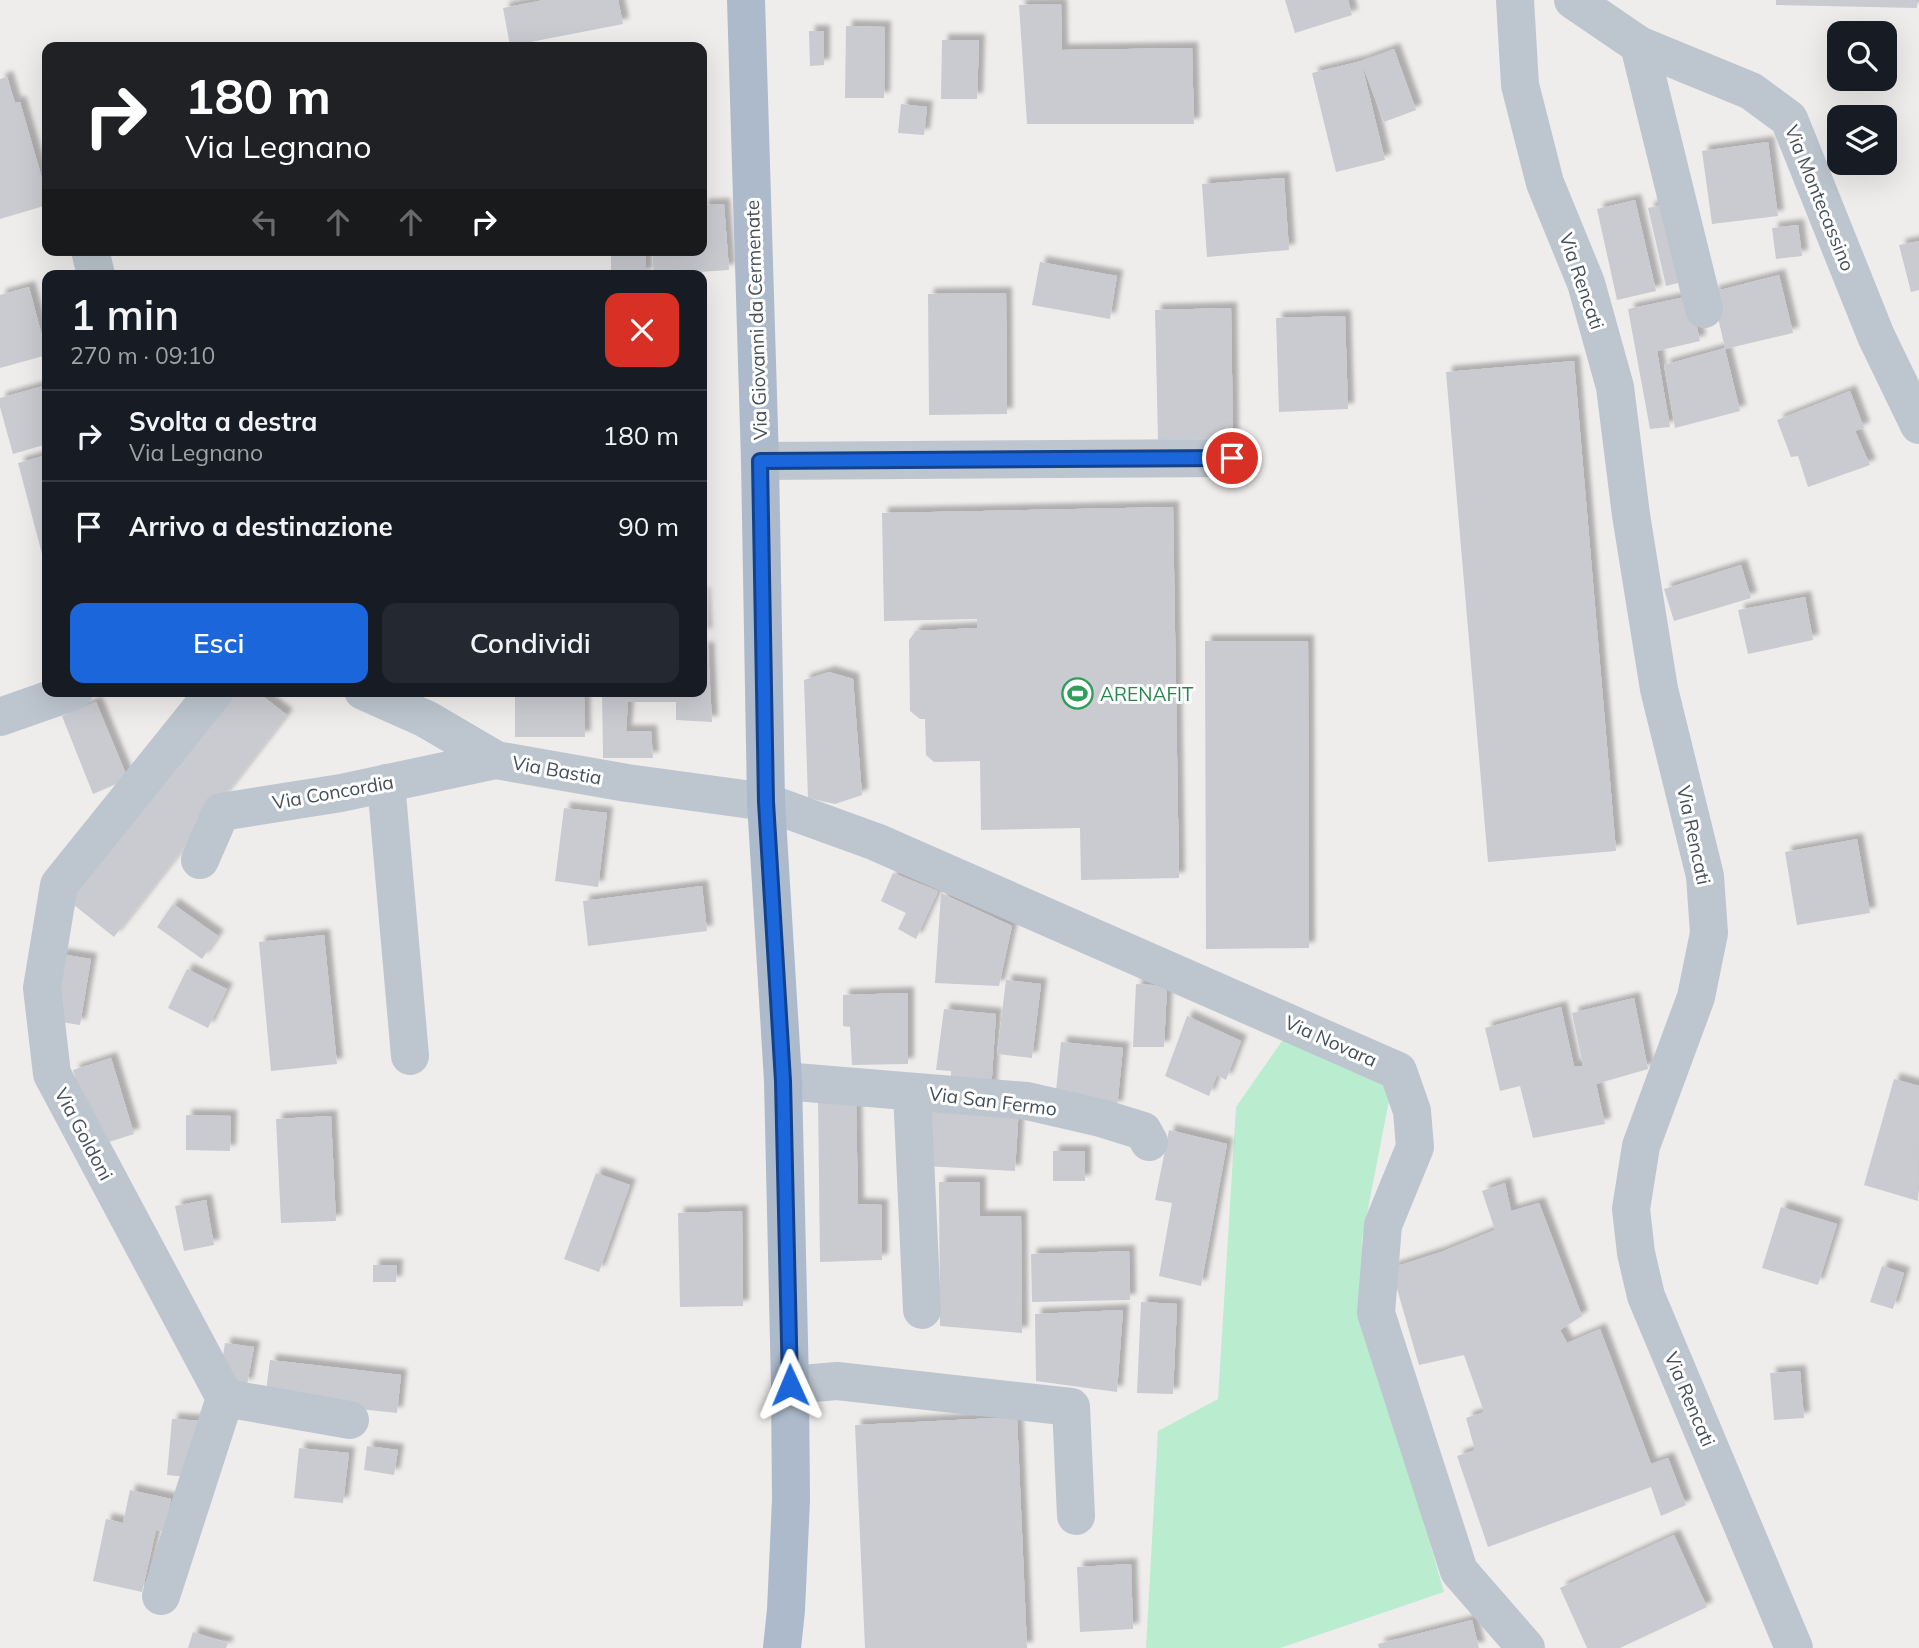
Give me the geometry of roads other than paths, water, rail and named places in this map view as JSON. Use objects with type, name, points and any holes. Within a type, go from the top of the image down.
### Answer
[{"type":"main road","name":"Via Giovanni da Cermenate","points":[[746,0],[760,461],[766,802],[783,1081],[790,1385],[791,1500],[782,1648]]},
{"type":"street","name":"Via Rencati","points":[[1515,0],[1520,85],[1545,183],[1586,283],[1615,387],[1631,515],[1659,689],[1704,876],[1709,933],[1696,997],[1641,1146],[1631,1209],[1636,1253],[1646,1296],[1794,1648]]},
{"type":"street","name":"Via Montecassino","points":[[1573,0],[1639,45],[1751,91],[1789,119],[1876,336],[1919,425]]},
{"type":"street","points":[[1639,45],[1704,309]]},
{"type":"street","points":[[760,461],[1232,458]]},
{"type":"street","points":[[0,717],[57,697]]},
{"type":"street","name":"Via Goldoni","points":[[210,697],[59,884],[42,988],[52,1074],[225,1398]]},
{"type":"street","name":"Via Bastia","points":[[376,697],[426,719],[496,760],[627,783],[766,802]]},
{"type":"street","name":"Via Concordia","points":[[200,860],[222,812],[341,793],[496,760]]},
{"type":"street","points":[[386,783],[410,1056]]},
{"type":"street","name":"Via Novara","points":[[766,802],[876,842],[1398,1071],[1412,1111],[1415,1147],[1384,1225],[1376,1313],[1459,1571],[1526,1648]]},
{"type":"street","name":"Via San Fermo","points":[[783,1081],[1027,1101],[1143,1131],[1149,1142]]},
{"type":"street","name":"Via San Fermo","points":[[912,1092],[922,1310]]},
{"type":"street","points":[[790,1385],[837,1381],[1071,1407],[1076,1516]]},
{"type":"street","points":[[162,1596],[225,1398],[351,1419]]},
{"type":"place","name":"ARENAFIT","points":[[1077,694]]}]
